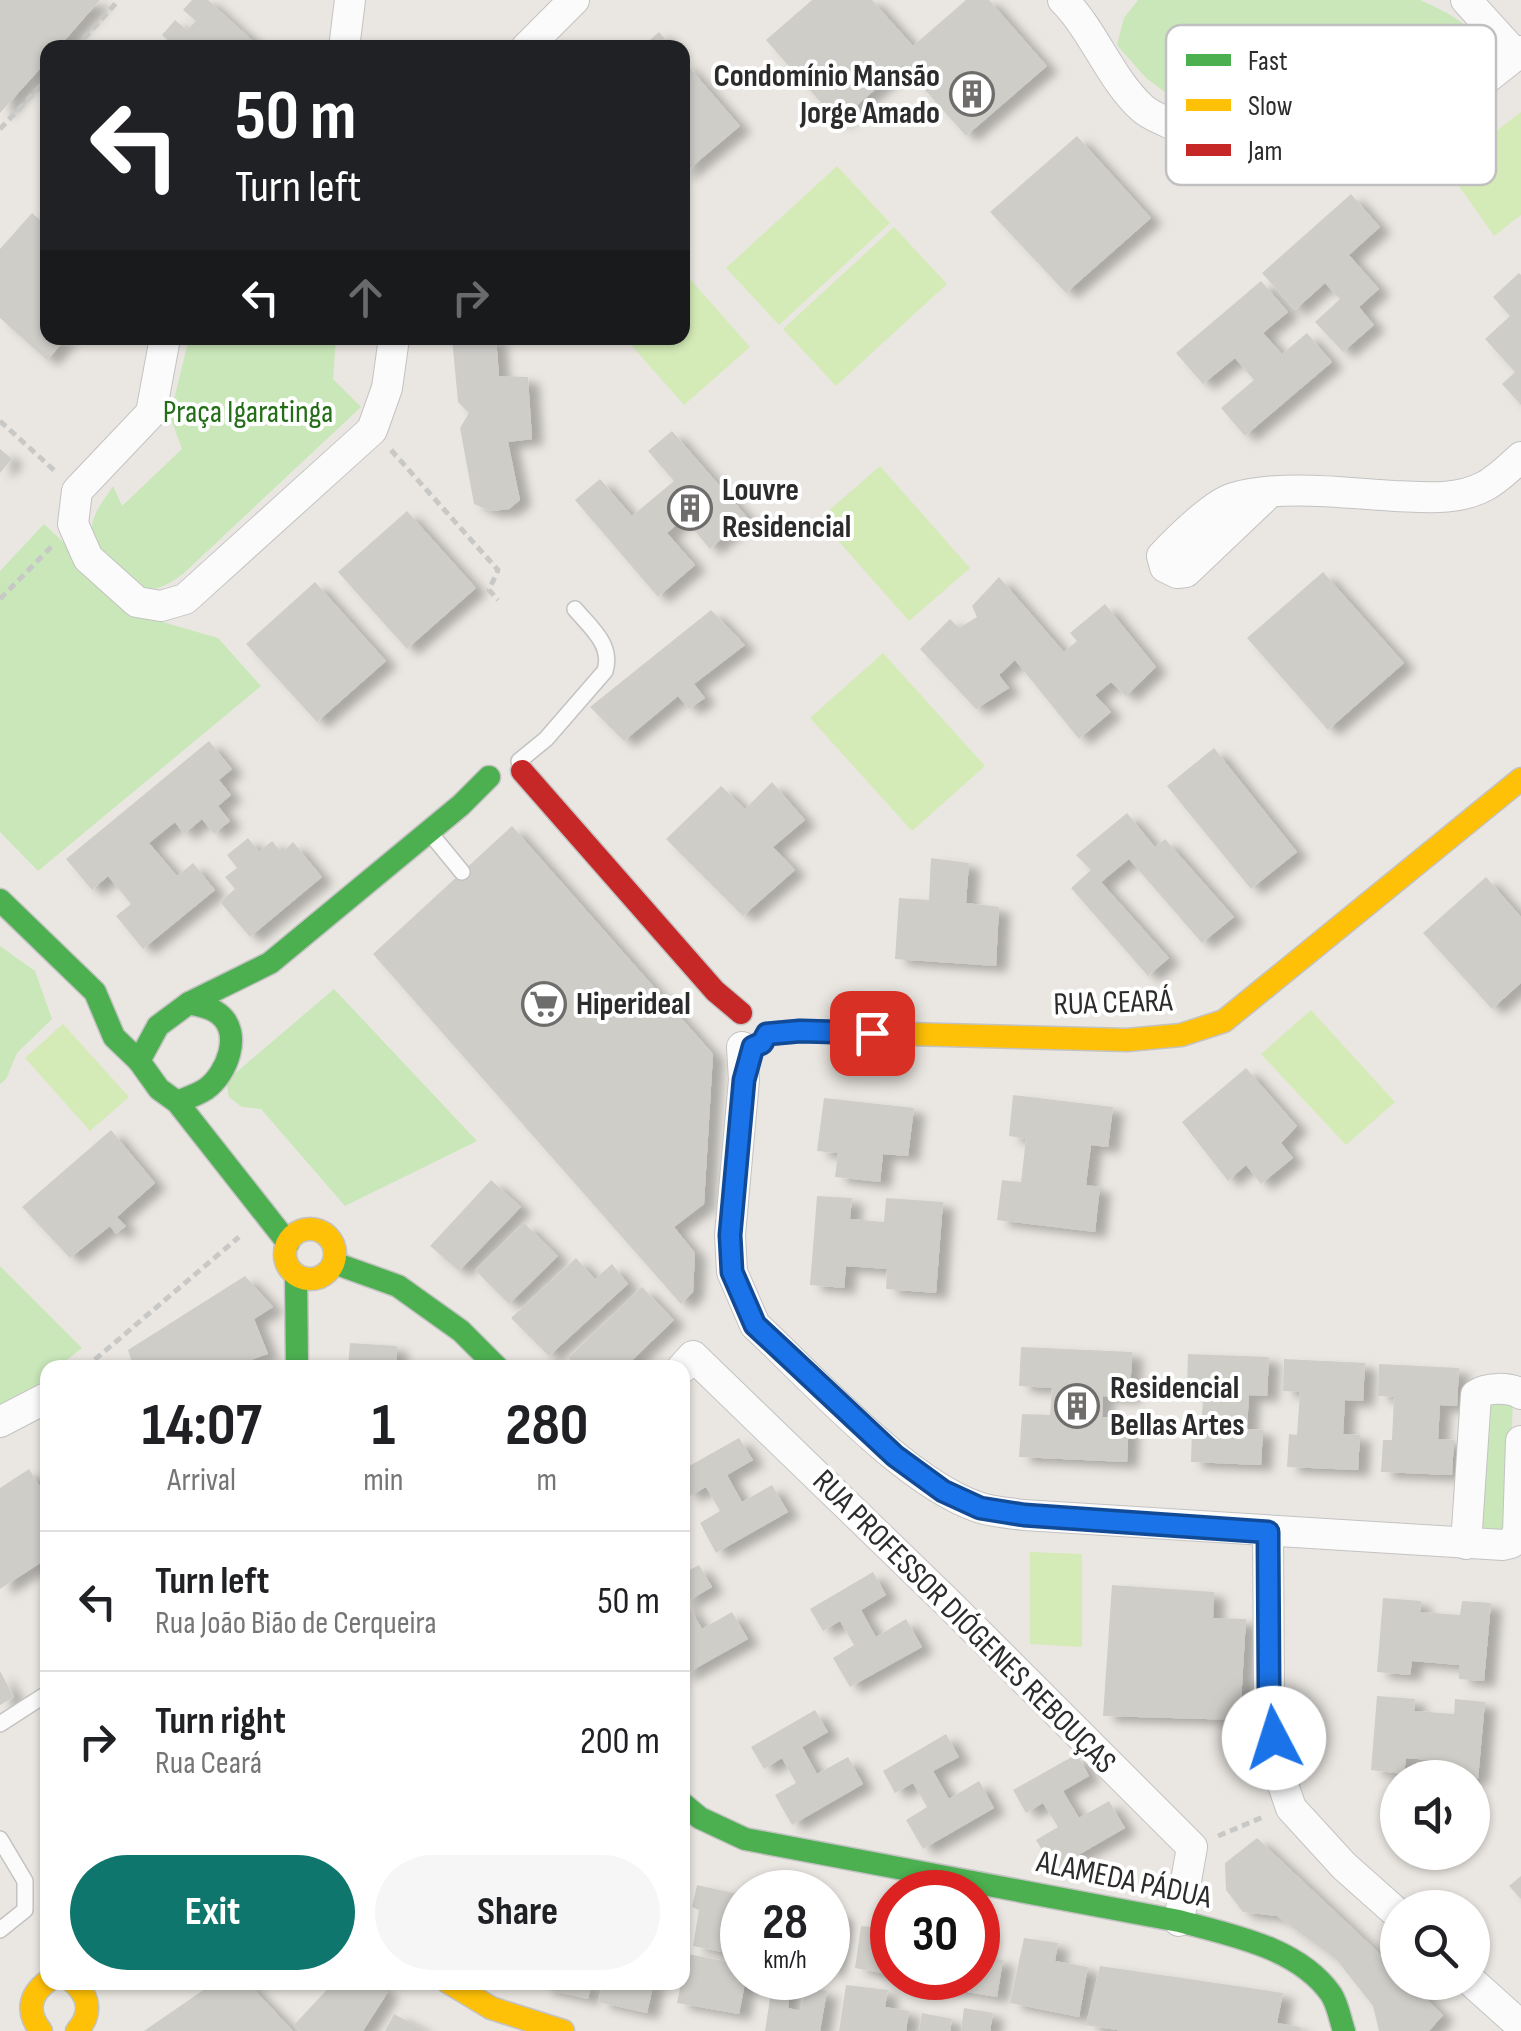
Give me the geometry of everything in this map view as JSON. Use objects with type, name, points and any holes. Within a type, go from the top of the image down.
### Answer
[{"type":"street","points":[[345,40],[350,0]]},
{"type":"street","points":[[534,40],[574,0]]},
{"type":"street","points":[[1466,0],[1491,25]]},
{"type":"street","points":[[1079,5],[1142,109],[1166,121]]},
{"type":"street","points":[[1496,30],[1519,53],[1496,71]]},
{"type":"street","points":[[165,345],[151,413],[77,490],[73,524],[88,558],[137,602],[162,606],[184,599],[372,430],[387,388],[393,345]]},
{"type":"street","points":[[1269,493],[1440,498],[1487,486],[1521,457]]},
{"type":"street","points":[[139,1062],[153,1030],[165,1016],[270,963],[461,806],[509,776],[546,798],[750,1031],[730,1235],[732,1272],[755,1325],[895,1456],[943,1491],[980,1508],[1024,1515],[1503,1546],[1516,1540],[1521,1441]]},
{"type":"street","name":"RUA CEARÁ","points":[[750,1031],[1127,1040],[1181,1036],[1224,1021],[1264,992],[1521,779]]},
{"type":"street","points":[[0,900],[95,992],[131,1008],[165,1016]]},
{"type":"street","points":[[176,1102],[212,1097],[270,963]]},
{"type":"street","points":[[95,992],[114,1037],[176,1102],[264,1215],[296,1229],[318,1230],[330,1238],[336,1250],[334,1263],[325,1275],[311,1280],[296,1276],[288,1266],[285,1254],[296,1229]]},
{"type":"street","points":[[189,1003],[216,1011],[227,1024],[232,1046]]},
{"type":"street","points":[[334,1263],[398,1286],[461,1331],[490,1360]]},
{"type":"street","points":[[296,1276],[297,1360]]},
{"type":"street","name":"RUA PROFESSOR DIÓGENES REBOUÇAS","points":[[689,1360],[693,1356],[948,1603],[1192,1847]]},
{"type":"street","points":[[1466,1544],[1476,1395],[1484,1389],[1516,1390],[1521,1394]]},
{"type":"street","points":[[0,1422],[40,1401]]},
{"type":"street","points":[[1268,1532],[1269,1688],[1280,1776],[1291,1808],[1344,1866],[1380,1898]]},
{"type":"street","name":"ALAMEDA PÁDUA","points":[[690,1810],[745,1839],[1179,1921],[1237,1938],[1304,1969],[1332,1996],[1344,2031]]},
{"type":"street","points":[[1179,1921],[1192,1847]]},
{"type":"street","points":[[27,2023],[32,1996],[40,1986]]},
{"type":"street","points":[[81,1990],[88,2005],[83,2029]]},
{"type":"street","points":[[461,1990],[491,2008],[563,2031]]},
{"type":"street","points":[[1490,1998],[1521,2026]]},
{"type":"lane","points":[[509,776],[546,740],[605,671],[605,646],[575,609]]},
{"type":"lane","points":[[429,832],[462,872]]},
{"type":"lane","points":[[0,1724],[40,1698]]},
{"type":"lane","points":[[0,1838],[25,1881],[25,1910],[0,1930]]},
{"type":"path","points":[[82,40],[119,0]]},
{"type":"path","points":[[0,129],[40,86]]},
{"type":"path","points":[[0,421],[77,490]]},
{"type":"path","points":[[372,430],[498,570],[489,590],[498,600]]},
{"type":"path","points":[[0,599],[73,524]]},
{"type":"path","points":[[94,1360],[264,1215]]},
{"type":"path","points":[[1192,1847],[1291,1808]]},
{"type":"green space","points":[[1138,0],[1420,0],[1464,25],[1166,25],[1166,93],[1146,78],[1117,45],[1124,18]]},
{"type":"green space","points":[[1521,112],[1521,215],[1494,236],[1458,185],[1496,185],[1496,131]]},
{"type":"green space","points":[[837,166],[890,223],[779,325],[726,268]]},
{"type":"green space","points":[[894,227],[947,284],[836,386],[783,329]]},
{"type":"green space","points":[[690,279],[750,347],[684,405],[631,345],[690,345]]},
{"type":"green space","name":"Praça Igaratinga","points":[[187,345],[335,345],[333,379],[361,407],[184,573],[163,586],[149,589],[132,582],[113,566],[98,546],[92,528],[113,486],[122,506],[182,449],[170,416]]},
{"type":"green space","points":[[880,466],[970,568],[909,621],[819,519]]},
{"type":"green space","points":[[44,524],[142,616],[218,638],[261,686],[38,871],[0,832],[0,571]]},
{"type":"green space","points":[[883,653],[985,766],[912,831],[810,718]]},
{"type":"green space","points":[[0,946],[35,971],[52,1019],[17,1053],[0,1084]]},
{"type":"green space","points":[[334,989],[477,1141],[345,1206],[261,1109],[242,1107],[229,1097],[226,1081]]},
{"type":"green space","points":[[1311,1010],[1395,1102],[1346,1145],[1261,1054]]},
{"type":"green space","points":[[63,1024],[129,1097],[90,1131],[25,1058]]},
{"type":"green space","points":[[0,1266],[82,1348],[67,1360],[40,1360],[40,1382],[0,1407]]},
{"type":"green space","points":[[1474,1398],[1513,1400],[1507,1543],[1468,1539]]},
{"type":"green space","points":[[1030,1552],[1082,1554],[1082,1647],[1030,1644]]},
{"type":"building","points":[[0,0],[100,0],[65,40],[40,40],[40,69],[0,113]]},
{"type":"building","points":[[192,0],[208,0],[252,40],[167,40],[162,35],[175,20],[187,30],[196,21],[183,10]]},
{"type":"building","name":"Condomínio Mansão Jorge Amado","points":[[812,0],[872,0],[913,46],[966,0],[989,0],[1047,66],[966,136],[903,65],[838,122],[766,40]]},
{"type":"building","points":[[659,32],[666,40],[650,40]]},
{"type":"building","points":[[690,68],[740,126],[690,168]]},
{"type":"building","points":[[1077,136],[1151,218],[1066,293],[990,212]]},
{"type":"building","points":[[1351,194],[1380,227],[1349,255],[1379,289],[1359,307],[1374,325],[1343,352],[1315,322],[1340,299],[1325,283],[1295,310],[1262,273]]},
{"type":"building","points":[[32,213],[40,220],[40,345],[61,345],[47,360],[0,318],[0,249]]},
{"type":"building","points":[[1519,273],[1521,405],[1502,384],[1515,372],[1485,339],[1510,316],[1493,297]]},
{"type":"building","points":[[1261,281],[1288,312],[1263,333],[1282,354],[1307,333],[1332,362],[1245,436],[1221,408],[1254,380],[1235,358],[1203,384],[1176,353]]},
{"type":"building","points":[[453,345],[497,345],[499,376],[528,377],[532,439],[508,442],[520,500],[509,509],[491,511],[474,504],[460,428],[469,413],[458,402]]},
{"type":"building","name":"Louvre Residencial","points":[[672,431],[747,517],[710,549],[684,518],[667,533],[695,565],[658,597],[575,500],[600,479],[632,516],[674,481],[648,451]]},
{"type":"building","points":[[0,449],[12,459],[0,473]]},
{"type":"building","points":[[407,511],[476,588],[407,649],[338,572]]},
{"type":"building","points":[[1323,572],[1404,663],[1328,730],[1247,638]]},
{"type":"building","points":[[999,577],[1064,652],[1077,641],[1070,633],[1105,604],[1156,667],[1126,696],[1111,682],[1095,695],[1111,712],[1079,739],[1015,660],[999,675],[1009,688],[976,709],[920,649],[950,619],[959,628],[977,617],[972,606]]},
{"type":"building","points":[[315,582],[386,661],[317,722],[246,644]]},
{"type":"building","points":[[711,610],[745,645],[694,684],[705,698],[689,709],[678,696],[624,741],[590,707]]},
{"type":"building","points":[[209,741],[232,769],[219,780],[231,795],[218,806],[230,821],[214,834],[202,819],[184,834],[175,822],[149,843],[177,876],[193,863],[215,890],[143,949],[116,916],[131,904],[108,876],[92,890],[66,859]]},
{"type":"building","points":[[1214,748],[1297,852],[1251,889],[1167,786]]},
{"type":"building","points":[[772,782],[805,820],[773,847],[795,870],[743,916],[666,839],[721,786],[745,809]]},
{"type":"building","points":[[1127,813],[1155,847],[1165,839],[1234,917],[1202,943],[1129,859],[1101,882],[1169,958],[1148,976],[1071,888],[1091,870],[1076,855]]},
{"type":"building","name":"Hiperideal","points":[[512,826],[713,1054],[704,1204],[674,1227],[695,1253],[693,1292],[681,1304],[373,954]]},
{"type":"building","points":[[248,838],[259,852],[272,841],[282,853],[293,842],[322,877],[250,937],[220,902],[235,889],[225,877],[237,868],[227,855]]},
{"type":"building","points":[[931,858],[969,863],[966,903],[999,907],[996,966],[895,959],[899,898],[929,900]]},
{"type":"building","points":[[1486,877],[1521,917],[1521,983],[1492,1009],[1423,933]]},
{"type":"building","points":[[1246,1068],[1297,1126],[1281,1143],[1293,1158],[1261,1184],[1246,1165],[1228,1181],[1182,1122]]},
{"type":"building","points":[[1013,1095],[1113,1107],[1108,1147],[1091,1145],[1086,1185],[1100,1187],[1095,1232],[997,1220],[1002,1180],[1021,1182],[1026,1139],[1009,1136]]},
{"type":"building","points":[[824,1098],[914,1108],[908,1156],[883,1154],[880,1182],[835,1177],[838,1153],[817,1151]]},
{"type":"building","points":[[111,1130],[155,1183],[117,1217],[126,1226],[116,1234],[110,1226],[70,1258],[22,1207]]},
{"type":"building","points":[[491,1180],[521,1207],[459,1271],[430,1246]]},
{"type":"building","points":[[817,1196],[852,1198],[850,1219],[884,1222],[886,1198],[943,1202],[936,1293],[886,1289],[887,1269],[846,1266],[844,1288],[810,1285]]},
{"type":"building","points":[[524,1223],[558,1256],[509,1304],[475,1270]]},
{"type":"building","points":[[576,1258],[595,1279],[612,1264],[628,1284],[549,1356],[511,1318]]},
{"type":"building","points":[[245,1276],[273,1307],[254,1319],[268,1354],[250,1360],[131,1360],[128,1350]]},
{"type":"building","points":[[642,1287],[674,1320],[632,1360],[568,1358]]},
{"type":"building","points":[[350,1343],[397,1346],[396,1360],[349,1360]]},
{"type":"building","name":"Residencial Bellas Artes","points":[[1021,1347],[1132,1352],[1130,1398],[1103,1396],[1102,1417],[1129,1418],[1127,1462],[1019,1457],[1022,1414],[1050,1415],[1052,1388],[1019,1386]]},
{"type":"building","points":[[1188,1354],[1269,1357],[1267,1396],[1249,1395],[1247,1429],[1263,1430],[1261,1465],[1191,1462],[1192,1429],[1201,1429],[1204,1386],[1187,1386]]},
{"type":"building","points":[[1284,1359],[1365,1363],[1363,1401],[1345,1400],[1343,1434],[1360,1435],[1358,1470],[1287,1467],[1289,1434],[1297,1435],[1300,1392],[1283,1391]]},
{"type":"building","points":[[1379,1364],[1459,1368],[1457,1406],[1440,1405],[1438,1439],[1454,1440],[1452,1475],[1381,1472],[1383,1440],[1392,1440],[1394,1397],[1378,1396]]},
{"type":"building","points":[[739,1438],[753,1460],[727,1475],[742,1502],[772,1485],[788,1512],[716,1553],[700,1523],[720,1511],[706,1487],[690,1495],[690,1466]]},
{"type":"building","points":[[29,1469],[40,1486],[40,1563],[0,1589],[0,1488]]},
{"type":"building","points":[[699,1565],[712,1587],[690,1600],[690,1570]]},
{"type":"building","points":[[873,1572],[886,1595],[861,1610],[876,1637],[906,1619],[922,1647],[850,1687],[833,1658],[854,1645],[840,1621],[823,1631],[810,1609]]},
{"type":"building","points":[[1112,1585],[1214,1592],[1213,1618],[1246,1619],[1240,1720],[1103,1716]]},
{"type":"building","points":[[1383,1598],[1421,1601],[1420,1612],[1460,1615],[1462,1601],[1491,1603],[1484,1681],[1459,1679],[1459,1665],[1412,1661],[1410,1675],[1377,1672]]},
{"type":"building","points":[[690,1609],[702,1629],[732,1612],[748,1639],[690,1672]]},
{"type":"building","points":[[0,1671],[14,1697],[0,1705]]},
{"type":"building","points":[[1377,1696],[1415,1699],[1414,1711],[1454,1714],[1455,1699],[1485,1702],[1480,1760],[1380,1760],[1380,1771],[1371,1770]]},
{"type":"building","points":[[815,1710],[828,1732],[802,1747],[817,1774],[848,1757],[863,1784],[792,1825],[775,1795],[796,1783],[782,1758],[764,1769],[751,1747]]},
{"type":"building","points":[[946,1734],[959,1757],[933,1771],[949,1799],[979,1781],[994,1808],[923,1849],[906,1820],[927,1807],[913,1783],[895,1793],[883,1771]]},
{"type":"building","points":[[1077,1754],[1089,1776],[1063,1791],[1079,1818],[1109,1801],[1125,1828],[1054,1869],[1036,1840],[1058,1827],[1043,1803],[1026,1813],[1013,1790]]},
{"type":"building","points":[[1257,1838],[1380,1954],[1380,2000],[1428,2000],[1443,2015],[1429,2031],[1379,2031],[1373,2006],[1336,1959],[1277,1916],[1243,1912],[1226,1890],[1225,1863]]},
{"type":"building","points":[[1521,1876],[1521,1899],[1509,1886]]},
{"type":"building","points":[[697,1885],[720,1890],[720,1952],[693,1946],[699,1910],[692,1907]]},
{"type":"building","points":[[861,1926],[870,1927],[870,1971],[855,1968]]},
{"type":"building","points":[[1024,1938],[1058,1943],[1055,1961],[1088,1967],[1079,2017],[1010,2003]]},
{"type":"building","points":[[690,1955],[720,1960],[720,2000],[742,2000],[739,2014],[677,2003],[680,1990],[690,1990]]},
{"type":"building","points":[[1100,1966],[1283,1993],[1277,2023],[1300,2027],[1300,2031],[1123,2031],[1086,2025]]},
{"type":"building","points":[[850,1985],[870,1988],[870,2000],[886,2000],[885,2007],[909,2011],[906,2031],[839,2031],[844,2000],[850,2000]]},
{"type":"building","points":[[203,1990],[255,1990],[293,2031],[144,2031]]},
{"type":"building","points":[[327,1990],[388,1992],[363,2031],[300,2031],[294,2025]]},
{"type":"building","points":[[550,1990],[590,1990],[588,1999]]},
{"type":"building","points":[[601,1990],[652,1990],[647,2013],[598,2002]]},
{"type":"building","points":[[770,2000],[789,2000],[788,2008],[801,2011],[803,2000],[825,2000],[820,2031],[765,2031]]},
{"type":"building","points":[[964,2008],[993,2013],[990,2031],[961,2031]]},
{"type":"building","points":[[922,2013],[952,2019],[950,2031],[919,2031]]},
{"type":"building","points":[[394,2014],[426,2031],[385,2031]]},
{"type":"traffic: fast","points":[[189,1003],[270,963],[461,805],[489,777]]},
{"type":"traffic: fast","points":[[0,900],[95,992],[114,1037],[139,1061]]},
{"type":"traffic: fast","points":[[177,1102],[214,1082],[226,1064],[231,1042],[226,1022],[219,1014],[189,1003],[158,1026],[139,1061],[159,1089],[177,1102],[288,1243]]},
{"type":"traffic: fast","points":[[334,1263],[398,1286],[461,1331],[490,1360]]},
{"type":"traffic: fast","points":[[296,1276],[297,1360]]},
{"type":"traffic: fast","points":[[690,1810],[745,1839],[1179,1921],[1262,1945],[1317,1978],[1331,1994],[1344,2031]]},
{"type":"traffic: slow","points":[[767,1034],[800,1031],[1127,1040],[1181,1035],[1224,1021],[1521,779]]},
{"type":"traffic: slow","points":[[310,1229],[328,1236],[335,1254],[328,1272],[310,1279],[292,1272],[285,1254],[292,1236],[310,1229]]},
{"type":"traffic: slow","points":[[40,1989],[33,1998],[32,2011],[41,2031]]},
{"type":"traffic: slow","points":[[77,2031],[87,2006],[80,1990]]},
{"type":"traffic: slow","points":[[461,1990],[491,2008],[563,2031]]},
{"type":"traffic: jam","points":[[522,771],[715,991],[741,1013]]},
{"type":"place","name":"Condomínio Mansão Jorge Amado","points":[[972,94]]},
{"type":"place","name":"Louvre Residencial","points":[[690,508]]},
{"type":"place","name":"Hiperideal","points":[[544,1004]]},
{"type":"place","name":"Residencial Bellas Artes","points":[[1077,1406]]},
{"type":"route","points":[[872,1033],[767,1034],[762,1043],[753,1047],[744,1080],[730,1235],[732,1272],[755,1325],[895,1456],[943,1491],[980,1508],[1024,1515],[1268,1532],[1269,1688],[1274,1738]]}]
